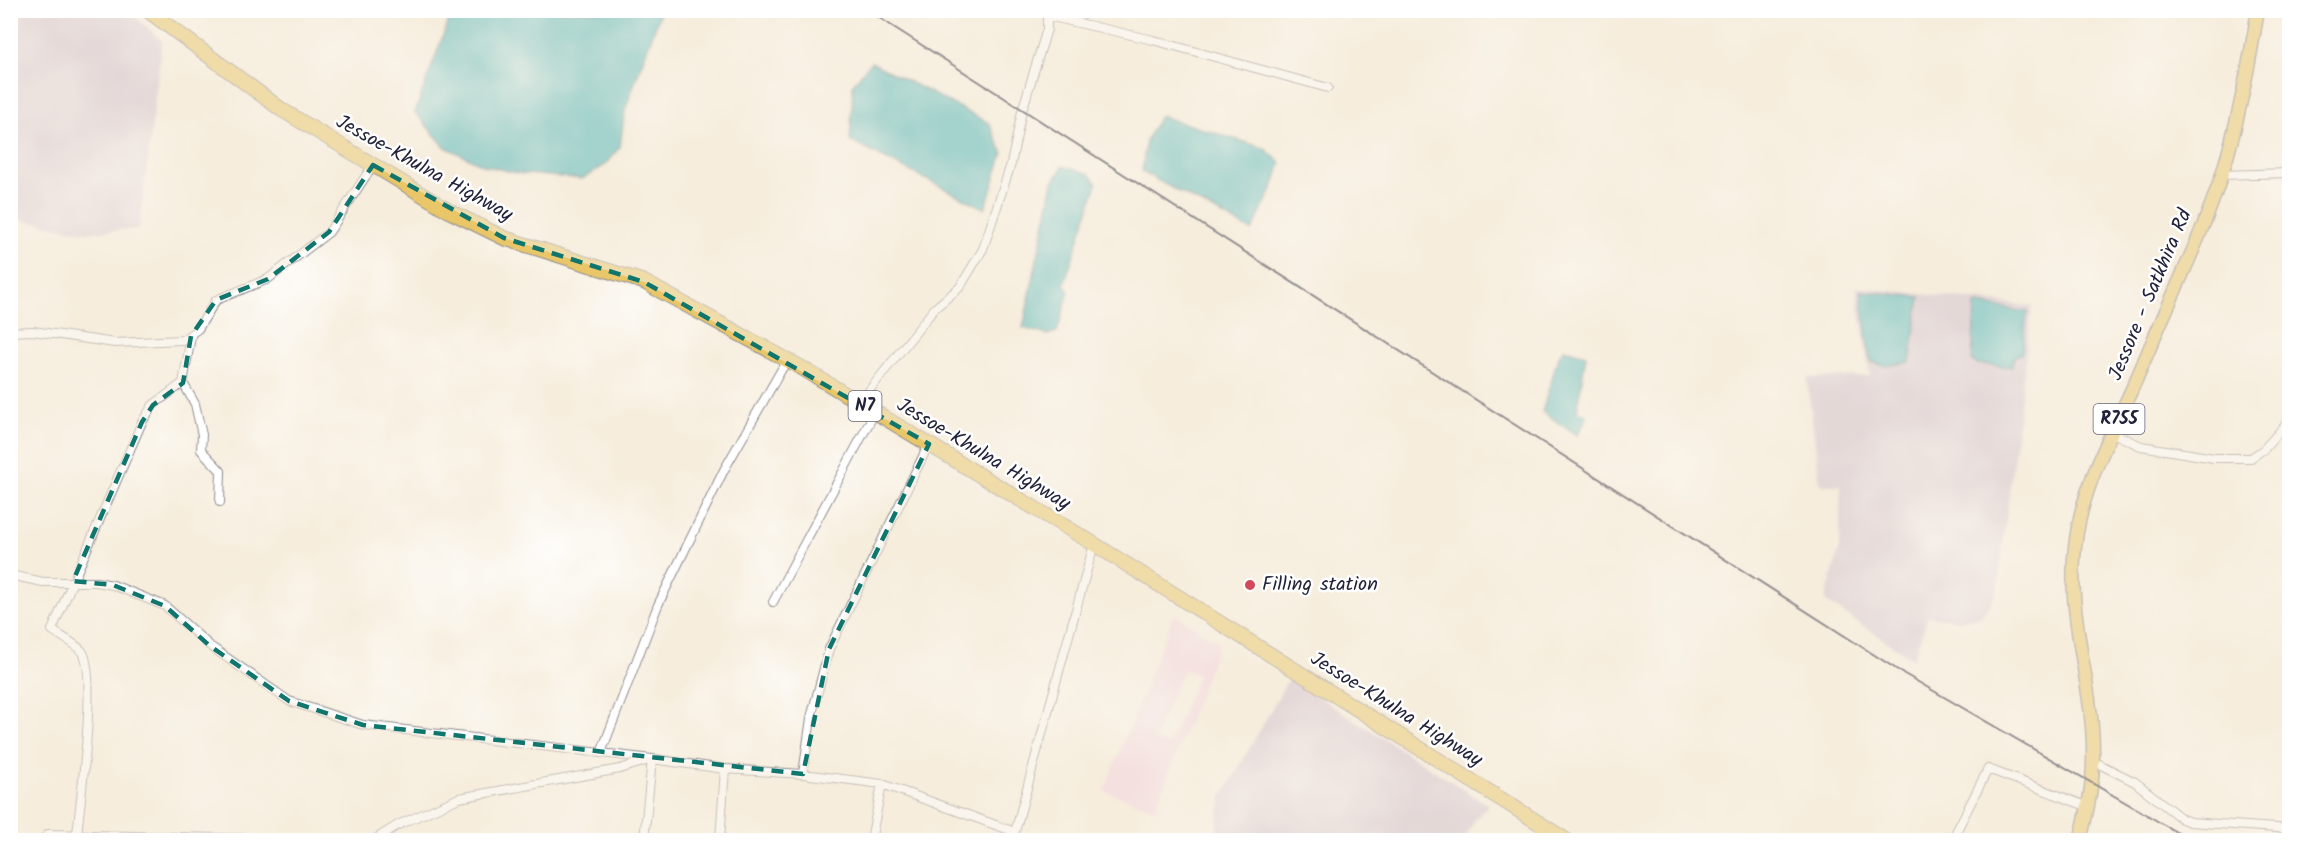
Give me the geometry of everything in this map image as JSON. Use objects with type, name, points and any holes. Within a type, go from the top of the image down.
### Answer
[{"type":"highway","name":"Jessoe-Khulna Highway","points":[[153,13],[282,110],[451,212],[504,238],[644,282],[787,360],[1094,544],[1566,840]]},
{"type":"main road","name":"Jessore - Satkhira Rd","points":[[2080,840],[2089,807],[2093,761],[2089,712],[2074,622],[2072,575],[2076,536],[2085,500],[2193,249],[2221,175],[2241,109],[2258,10]]},
{"type":"street","points":[[859,403],[935,308],[960,287],[983,249],[1011,164],[1022,111],[1038,63],[1048,13],[1328,88]]},
{"type":"street","points":[[220,502],[221,471],[201,450],[202,435],[195,404],[183,383],[191,336],[216,300],[268,279],[329,232],[373,165]]},
{"type":"street","points":[[2221,175],[2289,173]]},
{"type":"street","points":[[10,332],[33,331],[115,343],[182,340],[191,336]]},
{"type":"street","points":[[601,753],[658,605],[724,470],[787,360]]},
{"type":"street","points":[[77,835],[88,706],[88,668],[82,651],[52,630],[142,422],[153,405],[183,383]]},
{"type":"street","points":[[773,602],[875,412]]},
{"type":"street","points":[[2113,433],[2141,446],[2214,458],[2251,458],[2264,449],[2289,420]]},
{"type":"street","points":[[802,774],[812,718],[829,649],[929,444]]},
{"type":"street","points":[[10,575],[43,582],[73,581],[113,585],[165,606],[210,646],[289,701],[363,725],[724,769],[802,774],[882,784],[1014,836],[1094,544]]},
{"type":"street","points":[[374,840],[398,825],[459,798],[620,769],[652,759]]},
{"type":"street","points":[[644,840],[652,759]]},
{"type":"street","points":[[2093,761],[2135,782],[2182,819],[2190,822],[2289,829]]},
{"type":"street","points":[[720,840],[724,769]]},
{"type":"street","points":[[1952,840],[1988,769],[2089,807]]},
{"type":"street","points":[[870,840],[882,784]]},
{"type":"street","points":[[44,840],[48,834],[312,840]]},
{"type":"highlighted area","points":[[373,165],[504,238],[644,282],[929,444],[829,649],[803,774],[363,725],[289,701],[210,646],[165,606],[113,585],[73,581],[142,422],[153,405],[183,383],[191,336],[216,300],[268,279],[329,232]]},
{"type":"shaded area","points":[[10,11],[129,11],[162,41],[139,229],[85,232],[11,218]]},
{"type":"shaded area","points":[[1856,287],[2032,306],[1997,593],[1981,617],[1959,620],[1928,616],[1913,659],[1825,601],[1839,550],[1841,485],[1820,485],[1807,378],[1870,376]]},
{"type":"shaded area","points":[[1174,614],[1219,643],[1155,809],[1104,791]],"holes":[[[1183,669],[1198,675],[1169,745],[1154,739]]]},
{"type":"shaded area","points":[[1289,678],[1488,805],[1476,818],[1464,840],[1215,840],[1222,797]]},
{"type":"water","points":[[452,11],[661,11],[625,110],[620,147],[604,166],[582,179],[516,173],[483,165],[445,147],[415,112]]},
{"type":"water","points":[[871,62],[989,123],[1003,153],[985,209],[850,141],[853,84]]},
{"type":"water","points":[[1160,116],[1264,148],[1281,163],[1274,185],[1252,231],[1142,172],[1146,140]]},
{"type":"water","points":[[1063,166],[1089,174],[1097,184],[1064,284],[1069,292],[1057,332],[1047,335],[1023,328],[1053,182]]},
{"type":"water","points":[[1861,291],[1920,297],[1910,362],[1886,366],[1872,362],[1869,356]]},
{"type":"water","points":[[1975,305],[2027,312],[2022,353],[2014,357],[2012,367],[1977,364],[1972,361]]},
{"type":"water","points":[[1564,349],[1586,355],[1577,411],[1586,415],[1587,418],[1577,435],[1542,412],[1558,357]]},
{"type":"railway","points":[[867,10],[1901,672],[2190,840]]},
{"type":"place","name":"Filling station","points":[[1250,585]]}]
